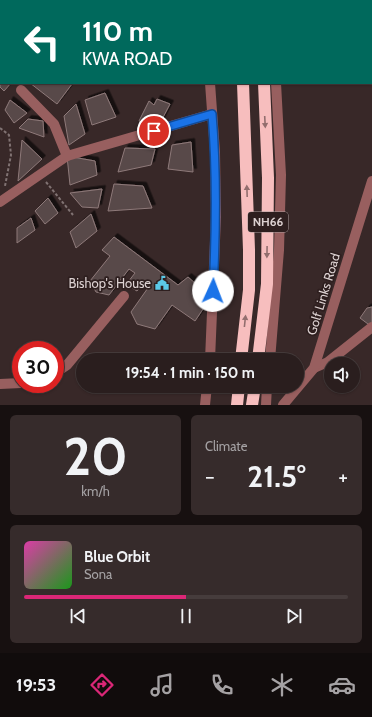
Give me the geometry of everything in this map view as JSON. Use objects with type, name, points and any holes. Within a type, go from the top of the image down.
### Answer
[{"type":"highway","name":"NH66","points":[[242,353],[249,290],[243,84]]},
{"type":"highway","name":"NH66","points":[[259,353],[267,284],[268,178],[264,84]]},
{"type":"highway","points":[[237,405],[238,393]]},
{"type":"highway","points":[[252,405],[254,393]]},
{"type":"street","points":[[210,84],[215,152],[216,217],[210,353]]},
{"type":"street","points":[[271,353],[279,250],[281,175],[276,84]]},
{"type":"street","points":[[21,90],[54,124],[67,156]]},
{"type":"street","points":[[1,201],[67,156],[212,114]]},
{"type":"street","name":"Golf Links Road","points":[[283,405],[314,368],[372,181]]},
{"type":"street","points":[[64,367],[124,296]]},
{"type":"street","points":[[314,368],[328,362],[372,327]]},
{"type":"street","points":[[0,384],[12,383]]},
{"type":"street","points":[[205,405],[206,393]]},
{"type":"street","points":[[266,405],[267,393]]},
{"type":"path","points":[[0,128],[9,134],[11,155],[1,201]]},
{"type":"path","points":[[40,174],[73,215]]},
{"type":"building","points":[[0,84],[10,84],[4,91],[0,87]]},
{"type":"building","points":[[31,84],[72,84],[57,104]]},
{"type":"building","points":[[105,93],[116,117],[92,125],[85,100]]},
{"type":"building","points":[[157,99],[170,104],[157,129],[139,121],[149,101],[154,105]]},
{"type":"building","points":[[10,100],[27,113],[14,123],[5,110]]},
{"type":"building","points":[[76,104],[85,134],[69,145],[64,116]]},
{"type":"building","points":[[28,119],[43,121],[44,137],[19,128]]},
{"type":"building","points":[[22,140],[42,159],[18,181]]},
{"type":"building","points":[[191,142],[193,172],[168,169],[172,145]]},
{"type":"building","points":[[125,148],[155,149],[151,165],[118,172]]},
{"type":"building","points":[[67,156],[95,161],[97,175],[70,185]]},
{"type":"building","points":[[114,184],[143,186],[152,208],[108,211]]},
{"type":"building","points":[[102,189],[98,208],[82,207],[70,193]]},
{"type":"building","points":[[48,198],[58,213],[45,224],[35,211]]},
{"type":"building","points":[[91,214],[97,231],[76,248],[70,232]]},
{"type":"building","points":[[31,218],[35,230],[17,243],[17,228]]},
{"type":"building","name":"Bishop's House","points":[[114,237],[178,285],[188,277],[211,297],[195,321],[172,305],[155,329],[137,324],[131,312],[150,285],[145,281],[137,291],[132,288],[128,282],[135,273],[129,269],[109,295],[96,292],[90,281],[110,256],[102,250]]},
{"type":"building","points":[[372,307],[372,327],[360,318],[367,308]]},
{"type":"place","name":"Bishop's House","points":[[162,283]]},
{"type":"route","points":[[154,131],[212,114],[215,152],[216,217],[213,291]]}]
